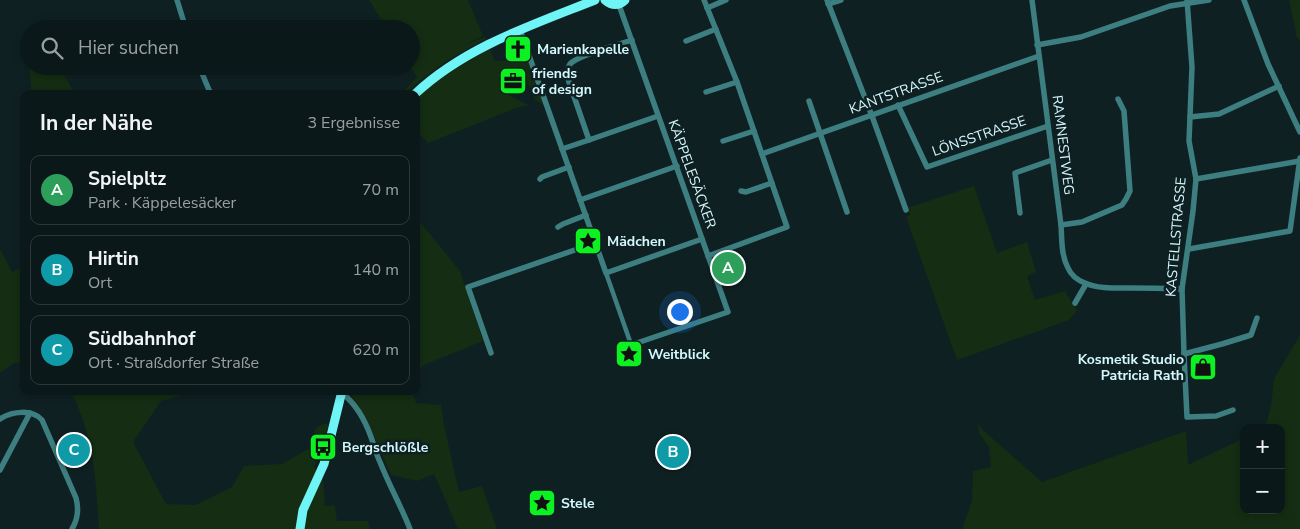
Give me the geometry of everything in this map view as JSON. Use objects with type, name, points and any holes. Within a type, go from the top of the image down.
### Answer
[{"type":"main road","points":[[420,90],[458,61],[490,43],[595,0]]},
{"type":"main road","points":[[605,0],[612,4],[622,2]]},
{"type":"main road","points":[[300,529],[303,510],[324,464],[341,395]]},
{"type":"street","points":[[177,0],[183,20]]},
{"type":"street","points":[[704,0],[737,82],[787,227],[708,256]]},
{"type":"street","points":[[708,8],[726,0]]},
{"type":"street","points":[[841,0],[828,2],[906,210]]},
{"type":"street","name":"RAMNESTWEG","points":[[1032,0],[1064,259],[1072,274],[1086,284]]},
{"type":"street","points":[[1038,46],[1081,37],[1170,6],[1209,0]]},
{"type":"street","points":[[1244,0],[1268,64],[1300,132]]},
{"type":"street","name":"KÄPPELESÄCKER","points":[[622,2],[632,40],[728,312],[632,348]]},
{"type":"street","name":"KASTELLSTRASSE","points":[[1188,2],[1192,67],[1189,141],[1196,179],[1194,211],[1182,288],[1187,417],[1216,416],[1233,410]]},
{"type":"street","points":[[520,30],[632,348]]},
{"type":"street","points":[[686,41],[716,30]]},
{"type":"street","points":[[589,140],[568,79],[568,68],[575,60],[632,40]]},
{"type":"street","name":"KANTSTRASSE","points":[[762,154],[1039,56]]},
{"type":"street","points":[[203,75],[209,90]]},
{"type":"street","points":[[706,92],[737,82]]},
{"type":"street","points":[[1190,117],[1218,114],[1279,86]]},
{"type":"street","points":[[1061,225],[1082,222],[1122,205],[1130,191],[1124,111],[1118,99]]},
{"type":"street","points":[[809,101],[847,212]]},
{"type":"street","name":"LÖNSSTRASSE","points":[[898,105],[927,167],[1048,126]]},
{"type":"street","points":[[562,150],[658,116]]},
{"type":"street","points":[[723,141],[754,131]]},
{"type":"street","points":[[1189,249],[1290,231],[1300,159],[1196,179]]},
{"type":"street","points":[[1020,213],[1015,173],[1052,160]]},
{"type":"street","points":[[580,200],[677,166]]},
{"type":"street","points":[[540,179],[569,167]]},
{"type":"street","points":[[742,191],[746,192],[772,183]]},
{"type":"street","points":[[558,228],[563,224],[586,215]]},
{"type":"street","points":[[606,273],[702,239]]},
{"type":"street","points":[[490,353],[468,287],[595,243]]},
{"type":"street","points":[[1075,303],[1086,284],[1116,288],[1182,288]]},
{"type":"street","points":[[1184,354],[1251,335],[1257,318]]},
{"type":"street","points":[[345,395],[361,414],[371,436],[379,462],[410,529]]},
{"type":"street","points":[[0,419],[16,413],[30,413],[38,415],[42,420],[76,498],[78,508],[76,523],[72,529]]},
{"type":"street","points":[[0,470],[30,413]]},
{"type":"green space","points":[[369,0],[468,0],[483,36],[463,45],[485,37],[486,39],[443,64],[410,90],[405,90],[417,77],[416,75],[420,75],[420,20],[381,20]]},
{"type":"green space","points":[[1289,0],[1300,0],[1300,40],[1297,38]]},
{"type":"green space","points":[[490,49],[495,61],[512,61],[528,58],[546,106],[535,100],[522,70],[515,68],[505,71],[503,87],[505,93],[528,105],[428,143],[420,134],[420,95],[446,73]]},
{"type":"green space","points":[[30,75],[64,75],[73,90],[32,90]]},
{"type":"green space","points":[[974,186],[997,253],[1027,242],[1036,272],[1027,276],[1035,300],[1065,291],[1077,310],[1069,320],[957,360],[906,217],[910,215],[907,208]]},
{"type":"green space","points":[[420,222],[460,271],[483,341],[420,368]]},
{"type":"green space","points":[[0,249],[12,272],[20,269],[20,364],[14,363],[0,373]]},
{"type":"green space","points":[[1300,335],[1300,529],[962,529],[972,501],[973,471],[991,467],[989,447],[979,433],[978,423],[984,431],[1042,482],[1186,431],[1188,465],[1240,440],[1240,514],[1285,514],[1285,424],[1266,424],[1271,406],[1274,379]]},
{"type":"green space","points":[[72,395],[183,395],[161,401],[133,442],[166,504],[196,505],[232,487],[244,466],[282,464],[310,448],[316,428],[325,423],[329,425],[314,467],[323,478],[325,506],[335,505],[337,521],[368,521],[370,529],[99,529],[92,458],[89,441]]},
{"type":"green space","points":[[353,395],[413,395],[416,403],[441,404],[459,492],[482,486],[497,529],[458,529],[434,474],[417,481],[391,475],[366,418],[352,397]]},
{"type":"place","name":"Marienkapelle","points":[[518,49]]},
{"type":"place","name":"friends of design","points":[[513,81]]},
{"type":"place","name":"Mädchen","points":[[588,241]]},
{"type":"place","name":"Spielpltz","points":[[728,268]]},
{"type":"place","name":"Weitblick","points":[[629,354]]},
{"type":"place","name":"Kosmetik Studio Patricia Rath","points":[[1203,367]]},
{"type":"place","name":"Bergschlößle","points":[[323,447]]},
{"type":"place","name":"Südbahnhof","points":[[74,450]]},
{"type":"place","name":"Hirtin","points":[[673,452]]},
{"type":"place","name":"Stele","points":[[542,503]]}]
